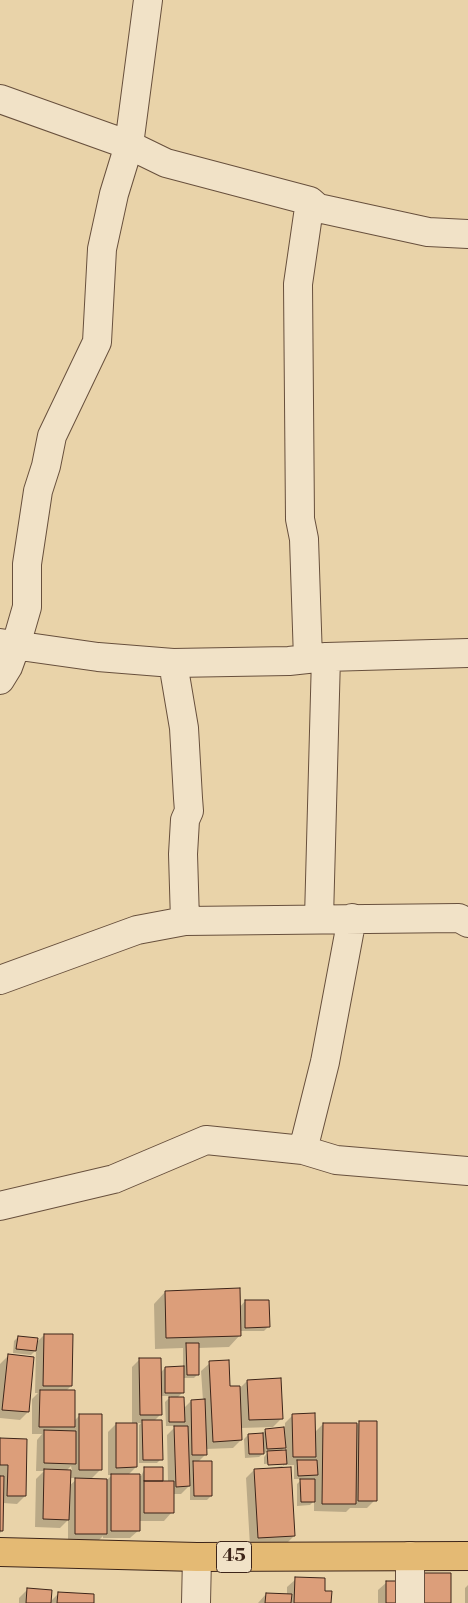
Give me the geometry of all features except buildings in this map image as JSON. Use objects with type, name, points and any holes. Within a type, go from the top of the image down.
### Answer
[{"type":"main road","name":"45","points":[[0,1552],[197,1557],[468,1556]]},
{"type":"street","points":[[0,680],[8,668],[8,644],[26,607],[28,564],[38,492],[52,436],[97,342],[102,248],[114,194],[129,145],[148,0]]},
{"type":"street","points":[[0,99],[129,145],[166,163],[310,201],[318,208],[428,232],[468,234]]},
{"type":"street","points":[[310,201],[298,284],[300,520],[304,539],[317,658],[319,918]]},
{"type":"street","points":[[8,644],[98,657],[173,663],[468,653]]},
{"type":"street","points":[[173,663],[184,728],[188,798],[183,854],[185,921]]},
{"type":"street","points":[[0,980],[137,930],[185,921],[319,918],[459,918],[468,923]]},
{"type":"street","points":[[303,1150],[325,1062],[352,918]]},
{"type":"street","points":[[0,1206],[114,1179],[206,1140],[303,1150],[336,1160],[468,1171]]},
{"type":"street","points":[[410,1556],[410,1603]]},
{"type":"street","points":[[196,1603],[197,1557]]}]
